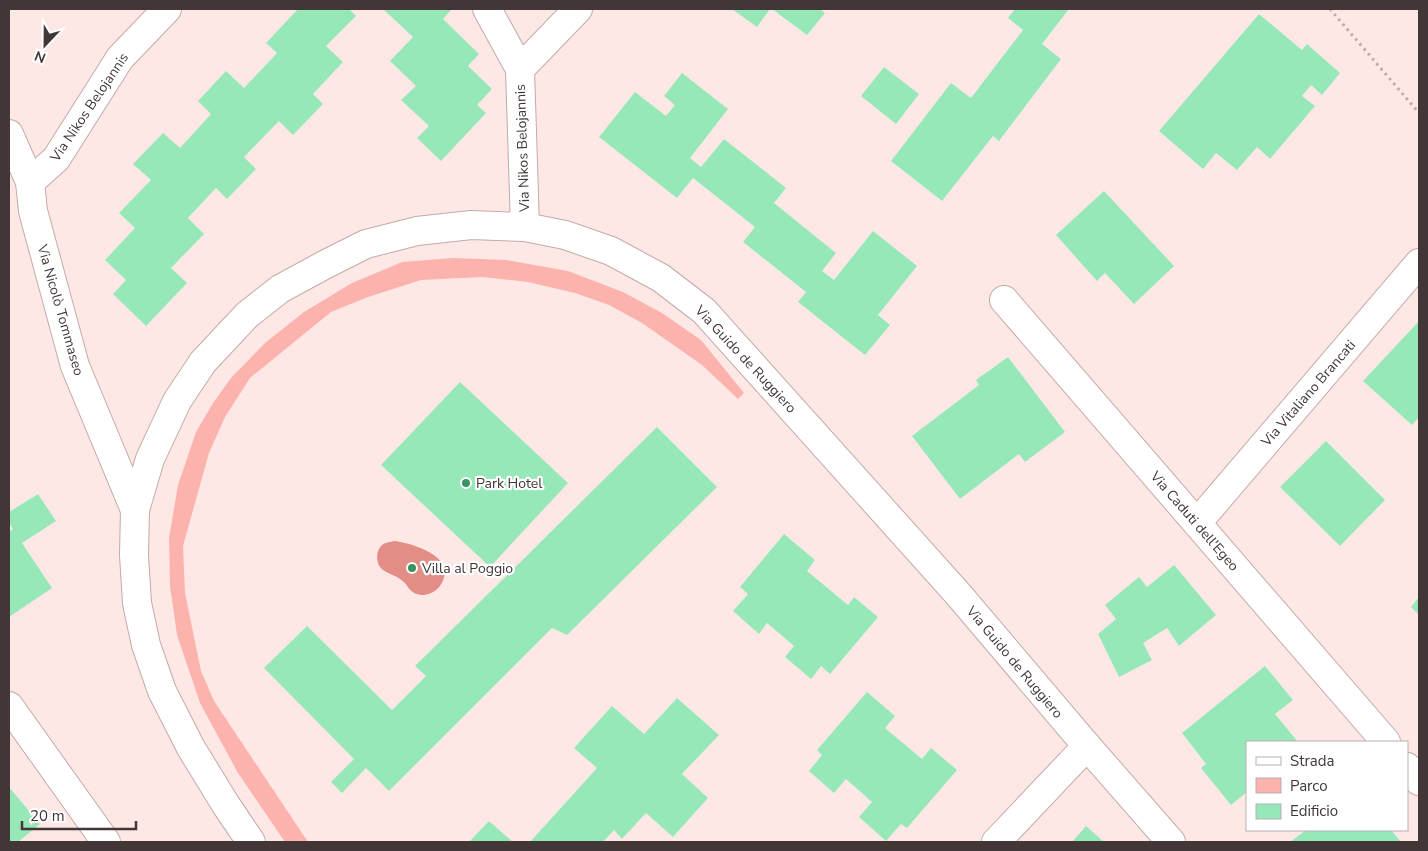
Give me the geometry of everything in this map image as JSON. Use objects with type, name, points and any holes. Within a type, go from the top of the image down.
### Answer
[{"type":"street","name":"Via Nikos Belojannis","points":[[30,182],[56,159],[120,58],[167,9]]},
{"type":"street","name":"Via Nikos Belojannis","points":[[487,9],[520,69],[525,228]]},
{"type":"street","name":"Via Nikos Belojannis","points":[[520,69],[578,9]]},
{"type":"street","name":"Via Nicolò Tommaseo","points":[[9,134],[30,182],[33,211],[75,366],[135,510]]},
{"type":"street","name":"Via Guido de Ruggiero","points":[[251,842],[191,748],[162,691],[146,645],[137,603],[134,555],[135,510],[150,459],[177,400],[203,362],[247,315],[280,289],[328,262],[366,244],[417,231],[471,225],[525,228],[566,235],[611,251],[661,278],[704,310],[958,594],[1086,746],[1171,842]]},
{"type":"street","name":"Via Vitaliano Brancati","points":[[1197,523],[1419,263]]},
{"type":"street","name":"Via Caduti dell'Egeo","points":[[1004,300],[1385,741]]},
{"type":"street","points":[[9,706],[106,842]]},
{"type":"street","points":[[996,842],[1086,746]]},
{"type":"street","points":[[1408,768],[1419,781]]},
{"type":"path","points":[[1330,9],[1419,113]]},
{"type":"green space","points":[[453,258],[506,260],[568,271],[623,292],[662,313],[701,340],[744,393],[738,399],[702,365],[642,323],[609,305],[575,293],[528,282],[482,277],[421,280],[368,297],[331,312],[250,378],[225,417],[209,453],[183,546],[185,593],[201,671],[214,701],[308,842],[285,842],[238,773],[200,703],[177,635],[170,586],[169,538],[178,485],[196,432],[213,403],[231,378],[265,343],[304,312],[352,283],[402,262]]},
{"type":"shaded area","name":"Villa al Poggio","points":[[395,541],[423,549],[440,560],[445,576],[437,589],[431,593],[419,595],[396,576],[381,568],[377,559],[379,549],[388,542]]},
{"type":"building","points":[[298,9],[349,9],[356,16],[326,46],[343,62],[313,94],[323,104],[293,135],[279,121],[244,157],[256,169],[227,199],[216,188],[188,218],[204,234],[171,268],[187,283],[146,326],[113,294],[126,280],[105,260],[135,228],[119,213],[151,180],[133,164],[163,133],[180,148],[211,114],[198,101],[226,71],[244,88],[277,53],[266,43]]},
{"type":"building","points":[[383,9],[452,9],[443,19],[479,54],[468,66],[492,89],[477,105],[486,113],[441,161],[417,138],[429,126],[401,100],[416,86],[390,61],[413,37]]},
{"type":"building","points":[[732,9],[770,9],[757,27]]},
{"type":"building","points":[[772,9],[820,9],[825,13],[807,35]]},
{"type":"building","points":[[1015,9],[1069,9],[1042,44],[1061,59],[999,141],[993,136],[942,201],[891,161],[951,83],[971,98],[1023,30],[1008,18]]},
{"type":"building","points":[[1259,14],[1302,50],[1307,44],[1340,73],[1322,95],[1311,85],[1302,96],[1315,106],[1270,159],[1257,147],[1237,170],[1216,153],[1203,169],[1159,131]]},
{"type":"building","points":[[884,67],[919,94],[896,124],[861,96]]},
{"type":"building","points":[[682,73],[728,109],[690,158],[701,167],[724,139],[786,188],[774,203],[836,253],[822,271],[834,280],[873,231],[917,266],[878,315],[890,325],[865,355],[798,302],[806,292],[743,242],[755,227],[693,178],[677,198],[599,137],[635,92],[666,116],[675,105],[664,96]]},
{"type":"building","points":[[1104,191],[1174,266],[1134,304],[1105,273],[1097,281],[1056,235]]},
{"type":"building","points":[[1419,321],[1419,417],[1412,425],[1363,381]]},
{"type":"building","points":[[1008,357],[1065,432],[1025,462],[1019,454],[960,499],[912,436],[979,385],[976,380]]},
{"type":"building","points":[[460,382],[568,483],[490,567],[381,465]]},
{"type":"building","name":"Villa al Poggio","points":[[657,427],[717,487],[567,635],[552,628],[389,791],[366,768],[342,793],[331,782],[354,759],[264,668],[307,626],[392,710],[426,676],[415,666]]},
{"type":"building","points":[[1326,441],[1385,500],[1340,546],[1280,487]]},
{"type":"building","points":[[38,494],[56,521],[22,543],[52,588],[9,617],[9,532],[13,529],[9,523],[9,512]]},
{"type":"building","points":[[784,534],[815,560],[807,571],[848,605],[854,597],[878,617],[830,674],[821,666],[811,679],[785,657],[794,646],[767,623],[759,634],[733,611],[748,594],[740,587]]},
{"type":"building","points":[[1174,565],[1216,615],[1179,646],[1167,628],[1143,643],[1152,660],[1119,677],[1098,634],[1116,619],[1105,605],[1139,577],[1147,587]]},
{"type":"building","points":[[1419,597],[1419,615],[1411,607]]},
{"type":"building","points":[[1265,666],[1293,700],[1275,714],[1297,741],[1246,741],[1246,793],[1231,805],[1201,768],[1206,764],[1182,733]]},
{"type":"building","points":[[867,692],[895,716],[885,728],[922,759],[931,748],[957,770],[907,828],[901,824],[886,841],[859,817],[872,802],[846,779],[834,793],[809,771],[822,755],[817,750]]},
{"type":"building","points":[[677,698],[719,735],[682,774],[708,798],[673,837],[646,813],[622,839],[614,830],[603,842],[530,842],[597,768],[574,748],[612,706],[644,734]]},
{"type":"building","points":[[9,787],[40,824],[18,842],[9,842]]},
{"type":"building","points":[[489,821],[513,842],[469,842]]},
{"type":"building","points":[[1086,826],[1104,842],[1072,842]]},
{"type":"building","points":[[1305,831],[1392,831],[1401,842],[1290,842]]},
{"type":"place","name":"Park Hotel","points":[[466,483]]},
{"type":"place","name":"Villa al Poggio","points":[[412,568]]}]
